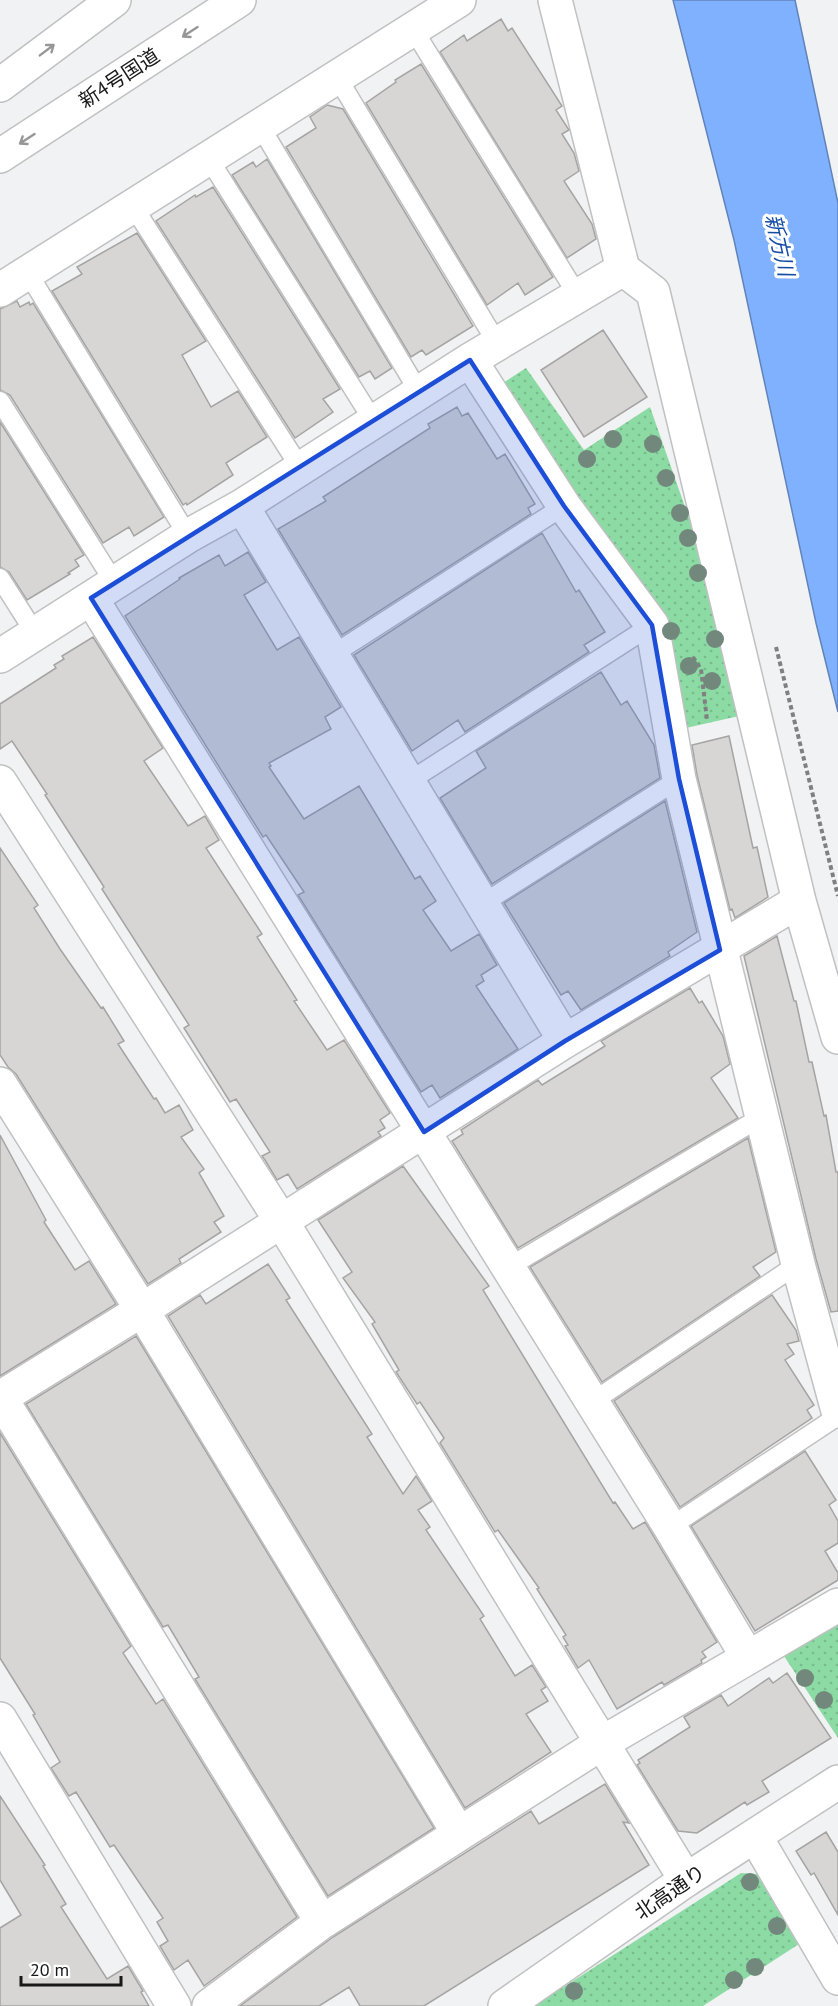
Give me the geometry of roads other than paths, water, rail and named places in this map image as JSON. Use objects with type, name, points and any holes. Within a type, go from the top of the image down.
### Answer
[{"type":"main road","points":[[0,85],[114,0]]},
{"type":"main road","name":"新4号国道","points":[[0,156],[239,0]]},
{"type":"main road","points":[[0,290],[459,0]]},
{"type":"main road","points":[[555,0],[623,269],[653,292],[799,901],[838,1037]]},
{"type":"main road","points":[[0,656],[188,536],[301,469],[419,392],[623,269]]},
{"type":"main road","points":[[484,352],[564,506],[652,625],[679,779],[798,1264],[838,1414]]},
{"type":"main road","points":[[242,506],[565,1041]]},
{"type":"main road","points":[[103,590],[424,1132],[670,1527],[747,1656]]},
{"type":"main road","points":[[0,782],[282,1222],[686,1880]]},
{"type":"main road","points":[[322,1922],[0,1397],[282,1222],[565,1041],[799,901]]},
{"type":"main road","points":[[0,1084],[142,1310],[459,1834]]},
{"type":"main road","points":[[209,2006],[322,1922],[459,1834],[602,1743],[747,1656],[838,1605]]},
{"type":"main road","points":[[0,1719],[174,2006]]},
{"type":"main road","name":"北高通り","points":[[507,2006],[686,1880],[838,1782]]},
{"type":"main road","points":[[755,1836],[838,1978]]},
{"type":"lane","points":[[413,29],[578,296]]},
{"type":"lane","points":[[337,77],[484,352]]},
{"type":"lane","points":[[260,126],[419,392]]},
{"type":"lane","points":[[208,159],[374,422]]},
{"type":"lane","points":[[133,206],[301,469]]},
{"type":"lane","points":[[28,273],[188,536]]},
{"type":"lane","points":[[0,401],[103,590]]},
{"type":"lane","points":[[332,655],[564,506]]},
{"type":"lane","points":[[0,578],[35,633]]},
{"type":"lane","points":[[408,782],[652,625]]},
{"type":"lane","points":[[482,904],[679,779]]},
{"type":"lane","points":[[507,1268],[763,1116]]},
{"type":"lane","points":[[592,1402],[798,1264]]},
{"type":"lane","points":[[670,1527],[838,1414]]},
{"type":"water","name":"新方川","points":[[673,0],[795,0],[838,203],[838,712],[816,623],[734,240]]}]
